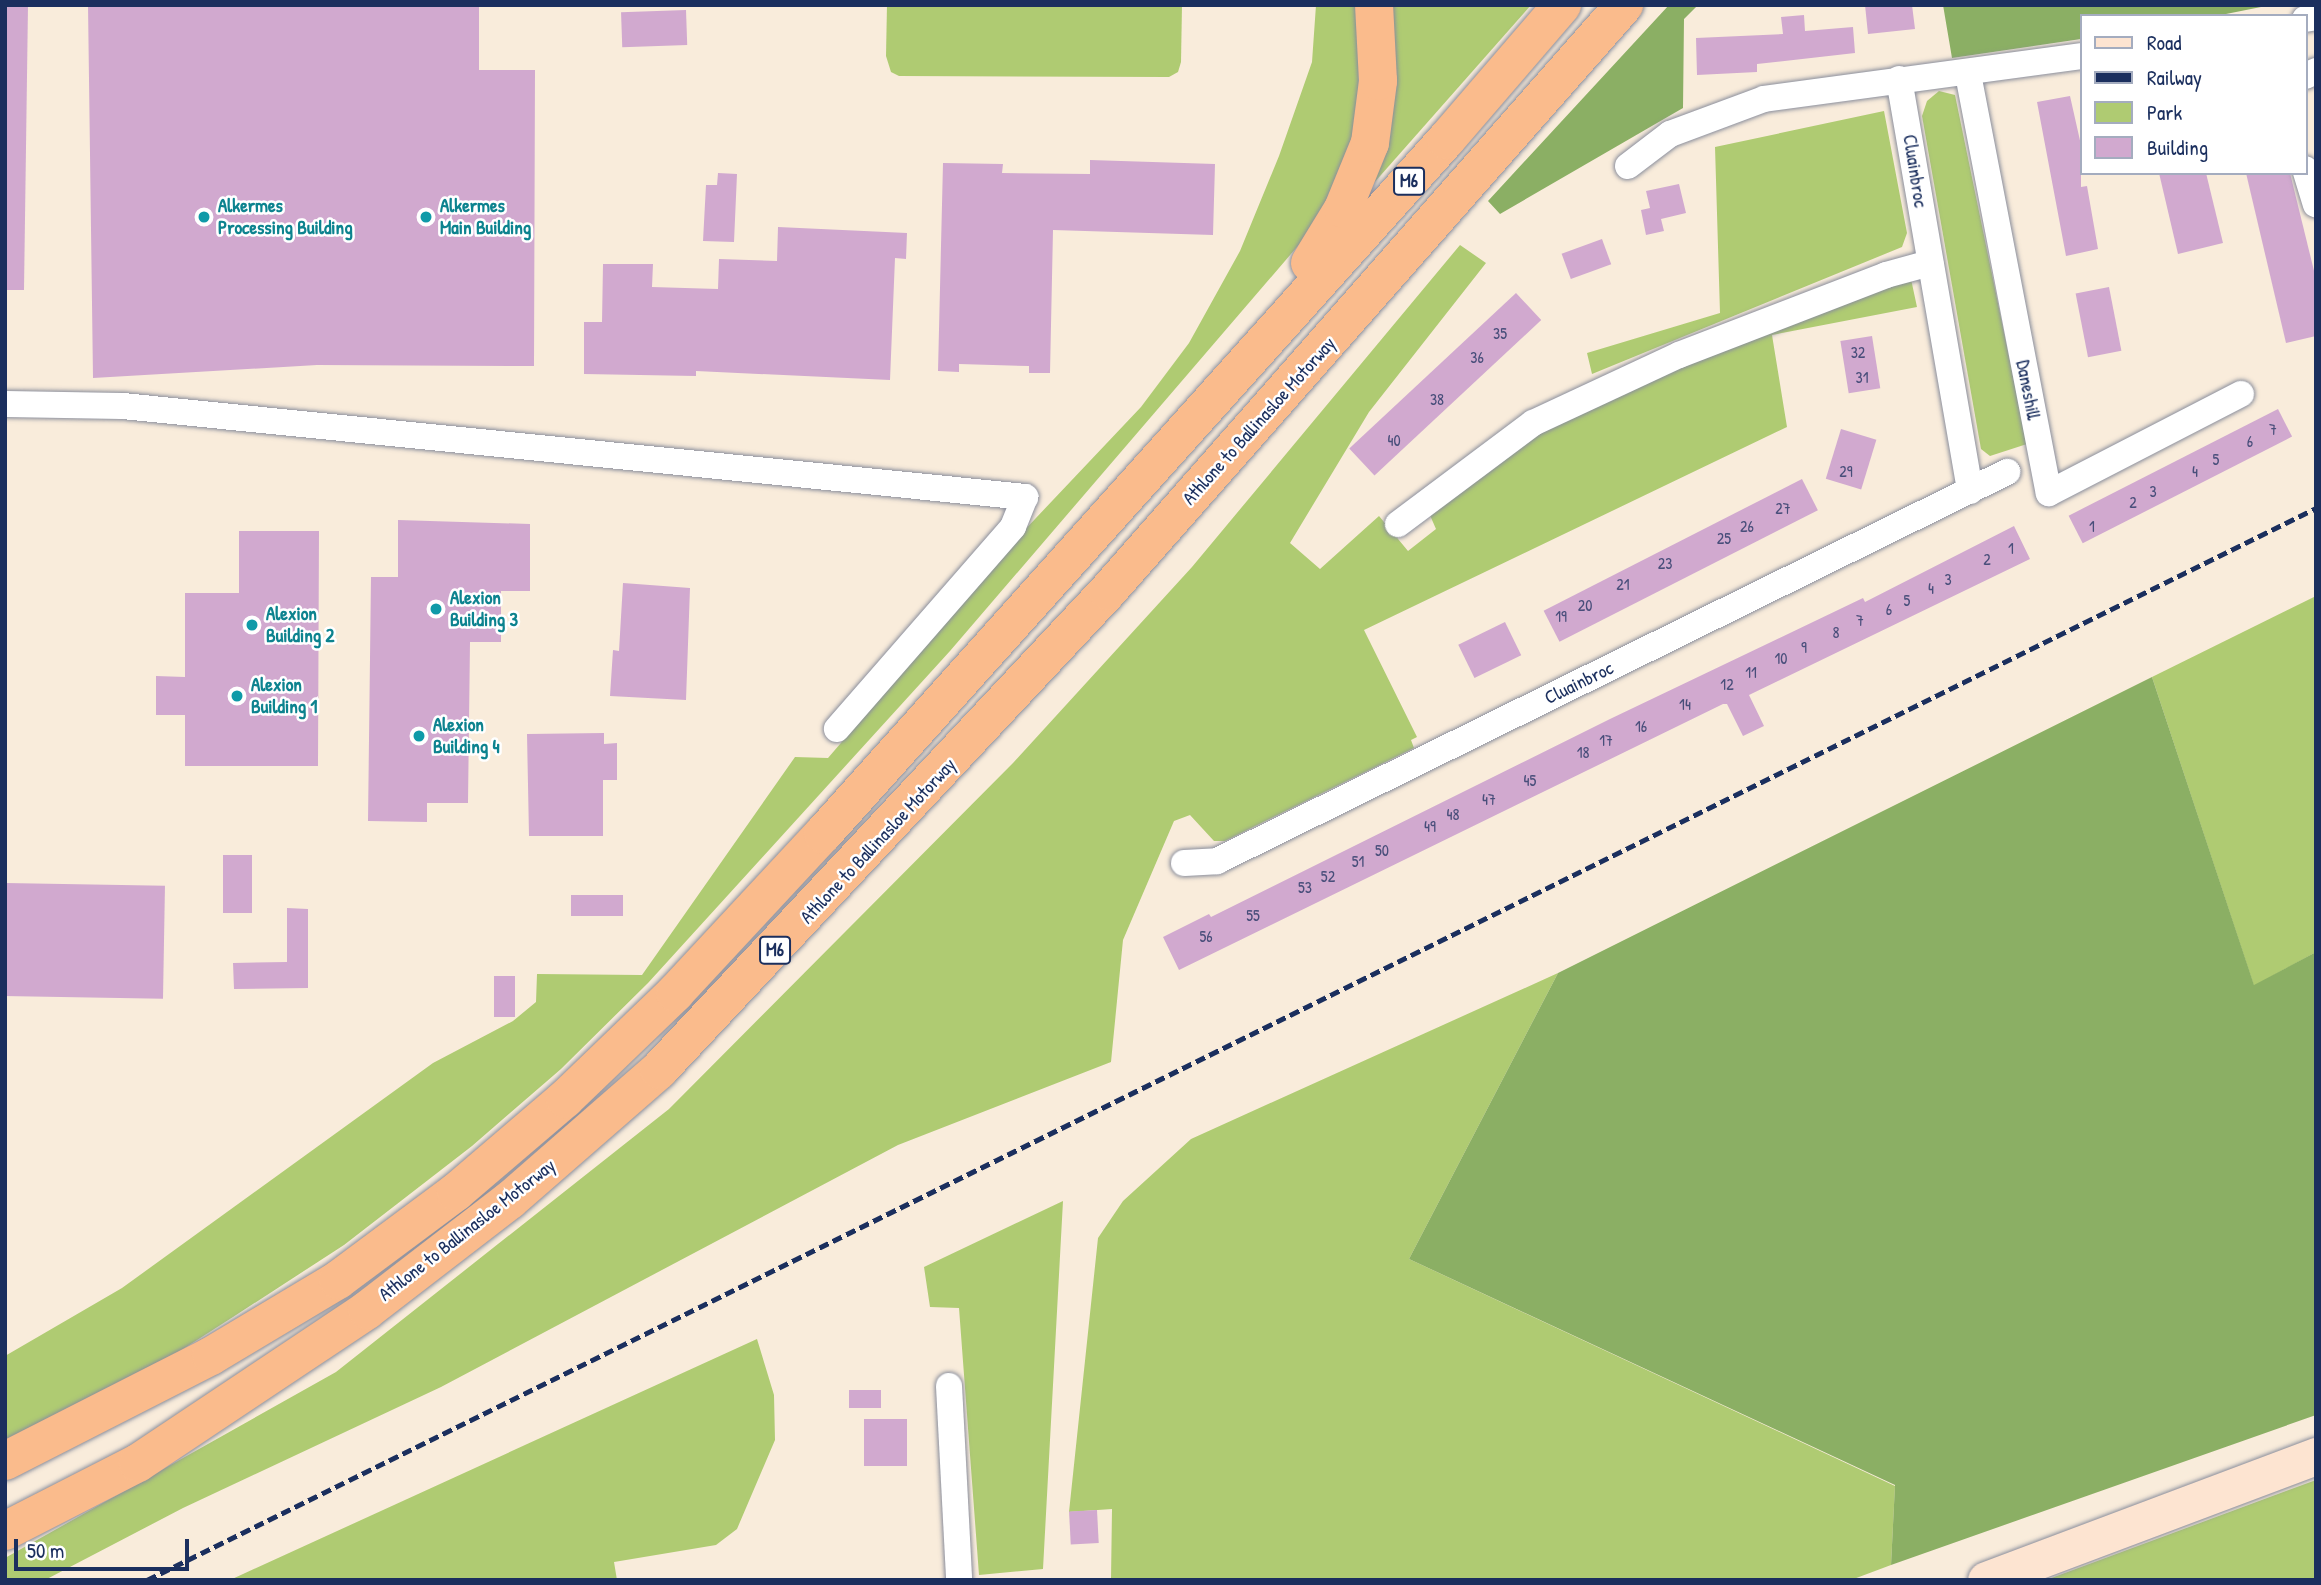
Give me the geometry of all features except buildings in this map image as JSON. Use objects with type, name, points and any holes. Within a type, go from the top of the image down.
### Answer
[{"type":"highway","points":[[1251,352],[1343,209],[1360,172],[1376,113],[1374,5]]},
{"type":"highway","name":"Athlone to Ballinasloe Motorway","points":[[5,1461],[211,1356],[338,1280],[456,1192],[565,1099],[675,993],[823,834],[1251,352],[1446,140],[1562,5]]},
{"type":"highway","name":"Athlone to Ballinasloe Motorway","points":[[5,1531],[138,1463],[367,1310],[510,1200],[659,1070],[1081,620],[1623,5]]},
{"type":"main road","points":[[1986,1580],[2316,1457]]},
{"type":"street","points":[[1628,166],[1670,134],[1714,114],[1799,92],[1899,79],[1968,74],[2080,56]]},
{"type":"street","name":"Daneshill","points":[[1968,74],[2049,493],[2241,394]]},
{"type":"street","name":"Cluainbroc","points":[[1899,79],[1970,491]]},
{"type":"street","points":[[2307,175],[2316,204]]},
{"type":"street","points":[[1398,524],[1533,423],[1679,355],[1886,275],[1930,263]]},
{"type":"street","points":[[5,404],[150,408],[1025,497],[1013,527],[837,729]]},
{"type":"street","name":"Cluainbroc","points":[[1184,863],[1217,861],[2007,472]]},
{"type":"street","points":[[949,1386],[959,1580]]},
{"type":"green space","points":[[887,5],[1182,5],[1181,62],[1178,72],[1169,77],[899,76],[891,72],[886,56]]},
{"type":"green space","points":[[1316,5],[1360,5],[1358,128],[1315,226],[950,651],[648,983],[561,1069],[472,1146],[344,1245],[233,1317],[155,1367],[5,1447],[5,1356],[122,1288],[433,1063],[513,1021],[536,1002],[537,974],[642,975],[795,757],[828,758],[1018,537],[1141,407],[1189,343],[1240,251],[1279,156],[1312,62]]},
{"type":"green space","points":[[1382,5],[1531,5],[1373,184]]},
{"type":"green space","points":[[1669,5],[1698,5],[1684,19],[1683,108],[1500,214],[1488,201]]},
{"type":"green space","points":[[1943,5],[2271,5],[2226,14],[2080,14],[2080,39],[1952,58]]},
{"type":"green space","points":[[1939,91],[1955,95],[2027,444],[1990,456],[1981,449],[1922,116],[1927,101]]},
{"type":"green space","points":[[1884,111],[1907,233],[1902,247],[1592,374],[1587,353],[1720,313],[1715,147]]},
{"type":"green space","points":[[1460,245],[1486,263],[1369,412],[1290,543],[1320,569],[1379,516],[1408,551],[1436,529],[1429,513],[1534,433],[1650,376],[1911,279],[1917,307],[1772,335],[1787,427],[1364,630],[1417,737],[1411,740],[1414,748],[1225,841],[1214,841],[1190,815],[1174,821],[1123,940],[1111,1062],[898,1145],[441,1387],[183,1508],[45,1580],[5,1580],[5,1558],[336,1372],[669,1109],[1013,763],[1192,567]]},
{"type":"green space","points":[[2316,596],[2316,952],[2254,986],[2152,677]]},
{"type":"green space","points":[[2152,677],[2254,985],[2316,952],[2316,1415],[1891,1565],[1895,1485],[1409,1259],[1558,973]]},
{"type":"green space","points":[[1558,973],[1409,1259],[1895,1486],[1891,1565],[1851,1580],[1111,1580],[1112,1509],[1069,1512],[1098,1238],[1123,1201],[1191,1139]]},
{"type":"green space","points":[[1063,1201],[1043,1569],[979,1575],[959,1308],[930,1307],[924,1267]]},
{"type":"green space","points":[[757,1339],[774,1395],[775,1440],[737,1529],[716,1545],[614,1562],[617,1580],[230,1580]]},
{"type":"green space","points":[[2316,1480],[2316,1580],[2046,1580]]},
{"type":"railway","points":[[147,1580],[2316,508]]},
{"type":"place","name":"Alkermes Processing Building","points":[[204,217]]},
{"type":"place","name":"Alkermes Main Building","points":[[426,217]]},
{"type":"place","name":"Alexion Building 3","points":[[436,609]]},
{"type":"place","name":"Alexion Building 2","points":[[252,625]]},
{"type":"place","name":"Alexion Building 1","points":[[237,696]]},
{"type":"place","name":"Alexion Building 4","points":[[419,736]]}]
